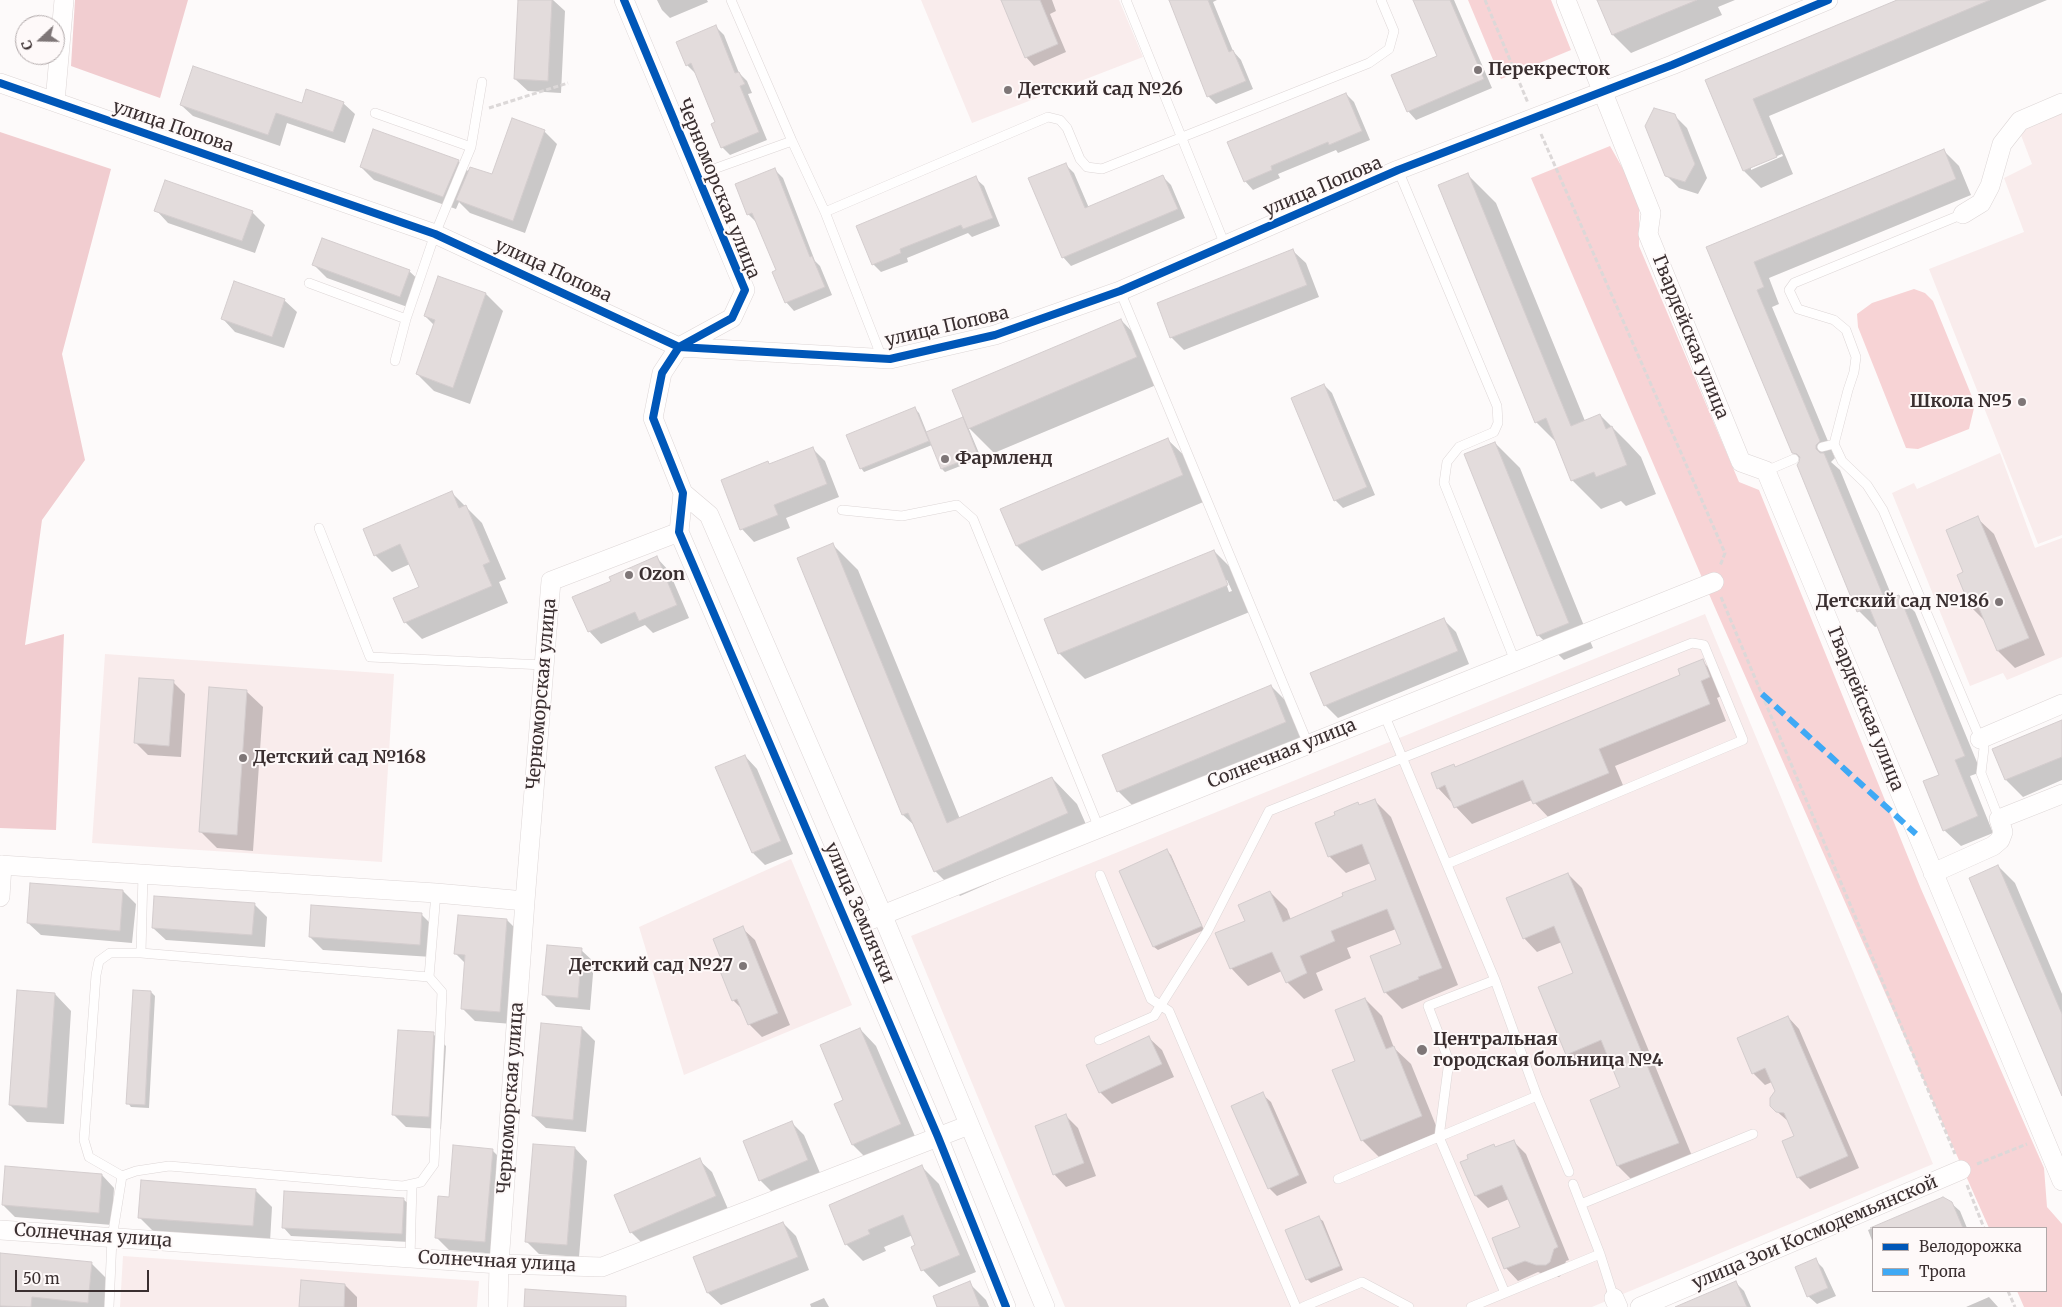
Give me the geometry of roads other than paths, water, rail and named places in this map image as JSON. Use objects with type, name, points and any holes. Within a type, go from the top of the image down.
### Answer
[{"type":"street","points":[[55,102],[64,0]]},
{"type":"street","name":"Черноморская улица","points":[[498,1307],[499,1264],[525,902],[551,581],[679,532],[683,493],[653,418],[662,373],[679,347],[732,318],[745,290],[624,0]]},
{"type":"street","name":"Гвардейская улица","points":[[1566,0],[1651,213],[1648,234],[1740,462],[1766,471],[2062,1181]]},
{"type":"street","name":"улица Попова","points":[[0,83],[435,234],[679,347],[890,359],[995,335],[1120,291],[1398,170],[1534,119],[1828,0]]},
{"type":"street","points":[[1963,214],[1981,203],[1990,186],[2002,144],[2020,121],[2062,103]]},
{"type":"street","name":"улица Землячки","points":[[683,493],[709,515],[882,914],[1045,1307]]},
{"type":"street","name":"улица Землячки","points":[[679,532],[850,928],[938,1137],[1006,1307]]},
{"type":"street","name":"Солнечная улица","points":[[850,928],[1714,582]]},
{"type":"street","points":[[1980,739],[2062,704]]},
{"type":"street","points":[[1933,872],[1993,846],[2000,840],[2003,832],[2000,819],[2062,794]]},
{"type":"street","points":[[0,897],[1,865],[436,893],[525,902]]},
{"type":"street","name":"Солнечная улица","points":[[0,1230],[499,1264],[602,1267],[969,1125]]},
{"type":"street","name":"улица Зои Космодемьянской","points":[[1640,1307],[1961,1170]]},
{"type":"lane","points":[[731,0],[825,212],[882,358]]},
{"type":"lane","points":[[1126,0],[1225,245]]},
{"type":"lane","points":[[825,212],[1048,117],[1060,120],[1067,128],[1080,160],[1088,167],[1102,169],[1369,63],[1388,48],[1394,31],[1381,0]]},
{"type":"lane","points":[[395,361],[406,319],[435,234],[471,148],[482,82]]},
{"type":"lane","points":[[375,113],[471,148]]},
{"type":"lane","points":[[697,176],[792,141]]},
{"type":"lane","points":[[1398,170],[1497,406],[1498,423],[1494,432],[1459,447],[1447,462],[1444,483],[1515,661]]},
{"type":"lane","points":[[1963,214],[1794,283],[1790,290],[1798,309],[1834,320],[1846,330],[1856,357],[1854,372],[1834,444],[1842,461],[1867,485],[1883,510],[1984,748],[1981,773],[2000,819]]},
{"type":"lane","points":[[310,283],[406,319]]},
{"type":"lane","points":[[1120,291],[1308,744]]},
{"type":"lane","points":[[1822,448],[1834,444]]},
{"type":"lane","points":[[1766,471],[1794,459]]},
{"type":"lane","points":[[842,510],[902,516],[957,505],[973,519],[1099,828]]},
{"type":"lane","points":[[319,528],[370,657],[544,665]]},
{"type":"lane","points":[[1099,1040],[1154,1016],[1207,932],[1269,812],[1402,757],[1692,643],[1704,645],[1743,740],[1447,864]]},
{"type":"lane","points":[[1384,714],[1495,980],[1537,1096],[1569,1172]]},
{"type":"lane","points":[[141,953],[144,874]]},
{"type":"lane","points":[[1100,874],[1151,999],[1169,1011],[1296,1307]]},
{"type":"lane","points":[[429,977],[436,893]]},
{"type":"lane","points":[[110,953],[141,953],[429,977],[442,992],[434,1164],[421,1182],[403,1186],[169,1166],[136,1171],[122,1176],[88,1157],[84,1140],[96,975],[99,962],[110,953]]},
{"type":"lane","points":[[1495,980],[1428,1006],[1449,1061],[1439,1137],[1505,1293]]},
{"type":"lane","points":[[1338,1179],[1537,1096]]},
{"type":"lane","points":[[1581,1204],[1753,1134]]},
{"type":"lane","points":[[109,1307],[112,1238],[122,1176]]},
{"type":"lane","points":[[410,1258],[412,1184]]},
{"type":"lane","points":[[1573,1184],[1616,1302]]},
{"type":"lane","points":[[1472,1307],[1600,1254]]},
{"type":"lane","points":[[1303,1307],[1362,1282],[1409,1307]]},
{"type":"place","name":"Перекресток","points":[[1478,70]]},
{"type":"place","name":"Детский сад №26","points":[[1008,90]]},
{"type":"place","name":"Школа №5","points":[[2022,402]]},
{"type":"place","name":"Фармленд","points":[[945,459]]},
{"type":"place","name":"Ozon","points":[[629,575]]},
{"type":"place","name":"Детский сад №186","points":[[1999,602]]},
{"type":"place","name":"Детский сад №168","points":[[243,758]]},
{"type":"place","name":"Детский сад №27","points":[[743,966]]},
{"type":"place","name":"Центральная городская больница №4","points":[[1422,1050]]}]
